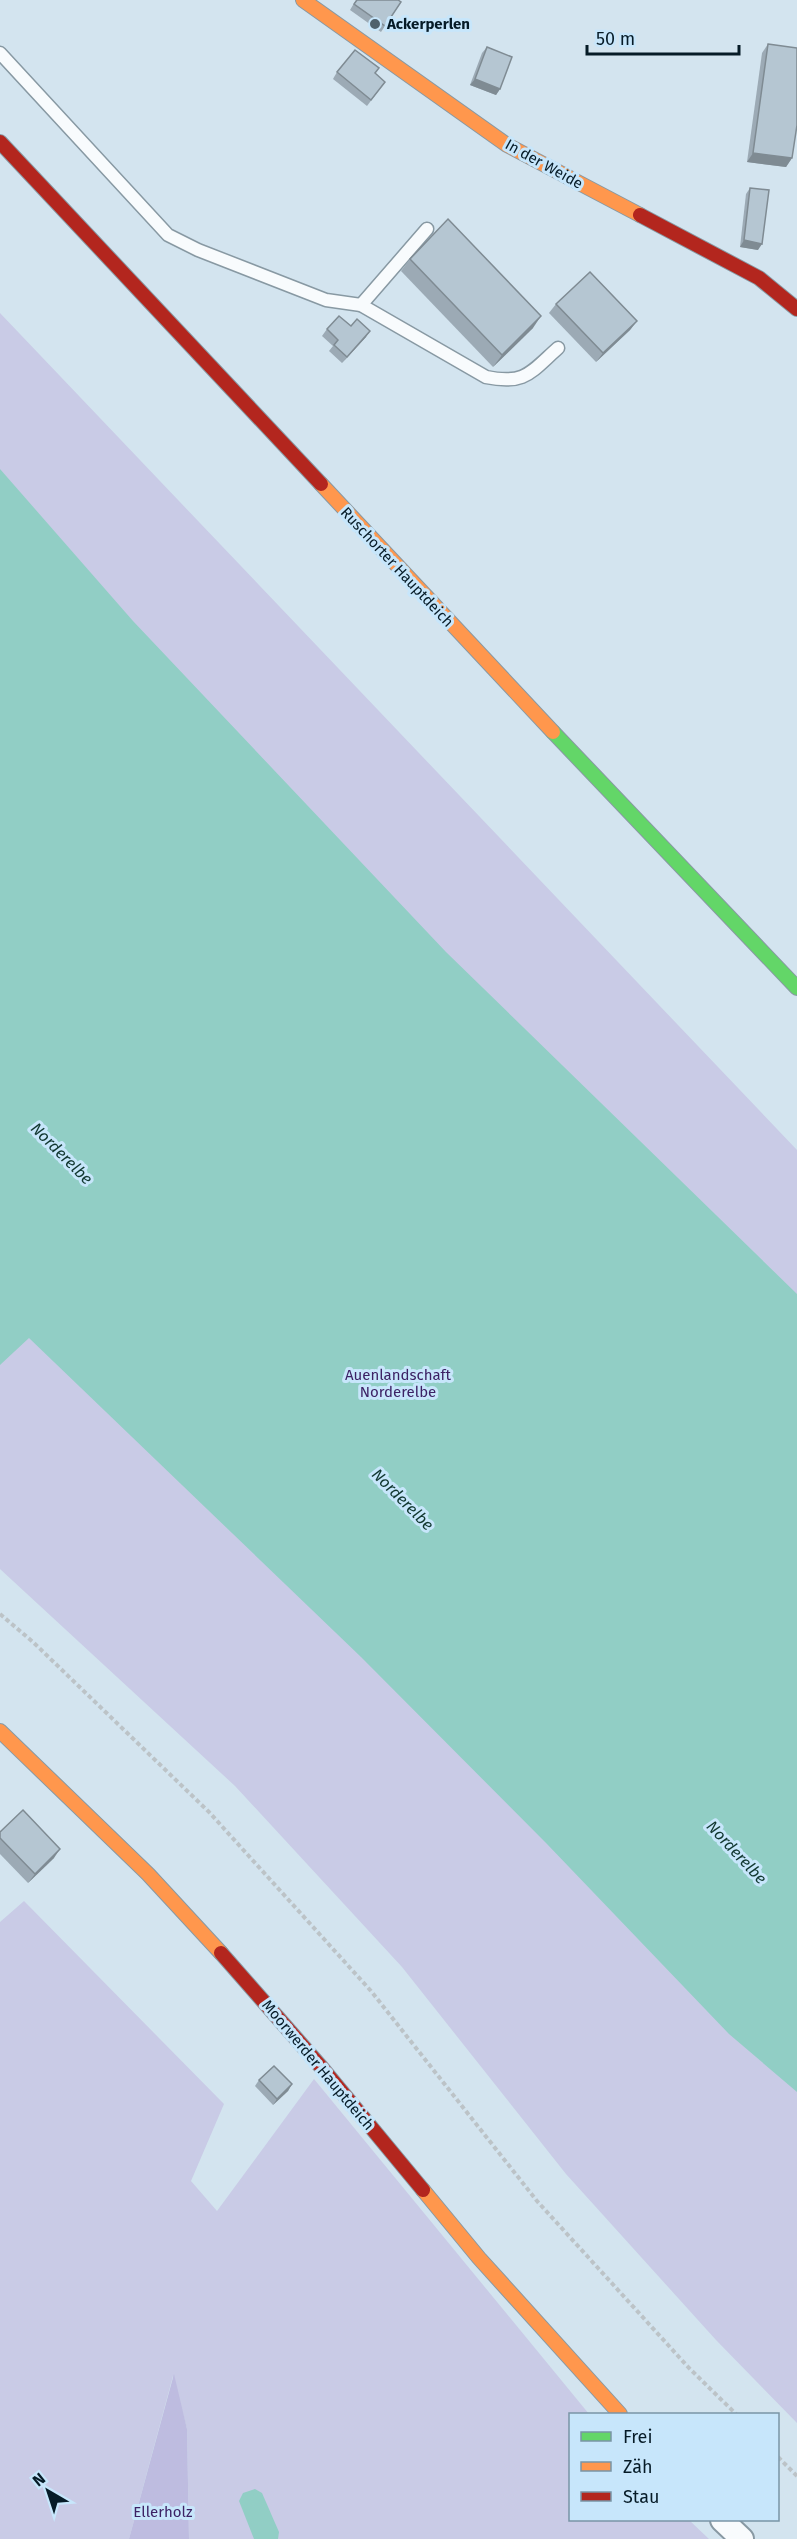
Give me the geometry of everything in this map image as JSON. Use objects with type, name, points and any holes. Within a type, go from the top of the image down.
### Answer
[{"type":"street","name":"In der Weide","points":[[303,0],[507,145],[759,278],[797,309]]},
{"type":"street","name":"Ruschorter Hauptdeich","points":[[0,142],[692,880],[797,988]]},
{"type":"street","name":"Moorwerder Hauptdeich","points":[[0,1731],[148,1874],[236,1969],[322,2068],[479,2258],[618,2413]]},
{"type":"street","points":[[723,2521],[742,2539]]},
{"type":"lane","points":[[0,53],[168,235],[198,250],[326,300],[361,305],[486,376],[508,382],[529,374],[558,348]]},
{"type":"lane","points":[[361,305],[427,229]]},
{"type":"path","points":[[0,1614],[33,1642],[209,1812],[371,1991],[537,2201],[689,2368],[734,2413]]},
{"type":"path","points":[[779,2459],[797,2476]]},
{"type":"green space","name":"Auenlandschaft Norderelbe","points":[[0,313],[797,1150],[797,2423],[716,2340],[566,2174],[402,1967],[235,1786],[0,1569]]},
{"type":"green space","name":"Ellerholz","points":[[24,1901],[224,2104],[191,2181],[217,2211],[314,2079],[588,2413],[569,2413],[569,2521],[690,2521],[709,2539],[189,2539],[187,2429],[173,2376],[129,2539],[0,2539],[0,1922]]},
{"type":"green space","name":"Ellerholz","points":[[174,2374],[187,2429],[189,2539],[129,2539]]},
{"type":"water","name":"Auenlandschaft Norderelbe","points":[[0,469],[133,621],[446,952],[797,1294],[797,2092],[729,2034],[547,1844],[361,1657],[29,1338],[0,1365]]},
{"type":"water","points":[[255,2489],[262,2493],[279,2532],[278,2539],[254,2539],[239,2501],[243,2493]]},
{"type":"building","points":[[357,0],[398,0],[401,2],[385,26],[354,4]]},
{"type":"building","points":[[768,44],[797,48],[797,125],[792,158],[753,153]]},
{"type":"building","points":[[487,47],[512,57],[500,89],[475,79]]},
{"type":"building","points":[[355,50],[379,68],[375,73],[385,82],[371,100],[337,72]]},
{"type":"building","points":[[750,188],[769,190],[762,244],[744,240]]},
{"type":"building","points":[[448,219],[541,316],[502,355],[410,259]]},
{"type":"building","points":[[590,272],[637,321],[603,353],[556,304]]},
{"type":"building","points":[[339,316],[351,326],[357,319],[370,331],[347,357],[334,345],[338,340],[327,329]]},
{"type":"building","points":[[23,1810],[60,1849],[35,1874],[0,1838],[0,1832]]},
{"type":"building","points":[[274,2066],[292,2084],[277,2099],[259,2080]]},
{"type":"traffic: fast","points":[[553,732],[797,988]]},
{"type":"traffic: slow","points":[[303,0],[507,145],[640,215]]},
{"type":"traffic: slow","points":[[321,484],[553,732]]},
{"type":"traffic: slow","points":[[0,1731],[148,1874],[221,1953]]},
{"type":"traffic: slow","points":[[423,2190],[479,2258],[619,2413]]},
{"type":"traffic: jam","points":[[0,142],[321,484]]},
{"type":"traffic: jam","points":[[640,215],[759,278],[797,309]]},
{"type":"traffic: jam","points":[[221,1953],[322,2068],[423,2190]]},
{"type":"place","name":"Ackerperlen","points":[[375,24]]},
{"type":"water label","name":"Norderelbe","points":[[62,1153]]},
{"type":"water label","name":"Norderelbe","points":[[403,1499]]},
{"type":"water label","name":"Norderelbe","points":[[737,1852]]}]
